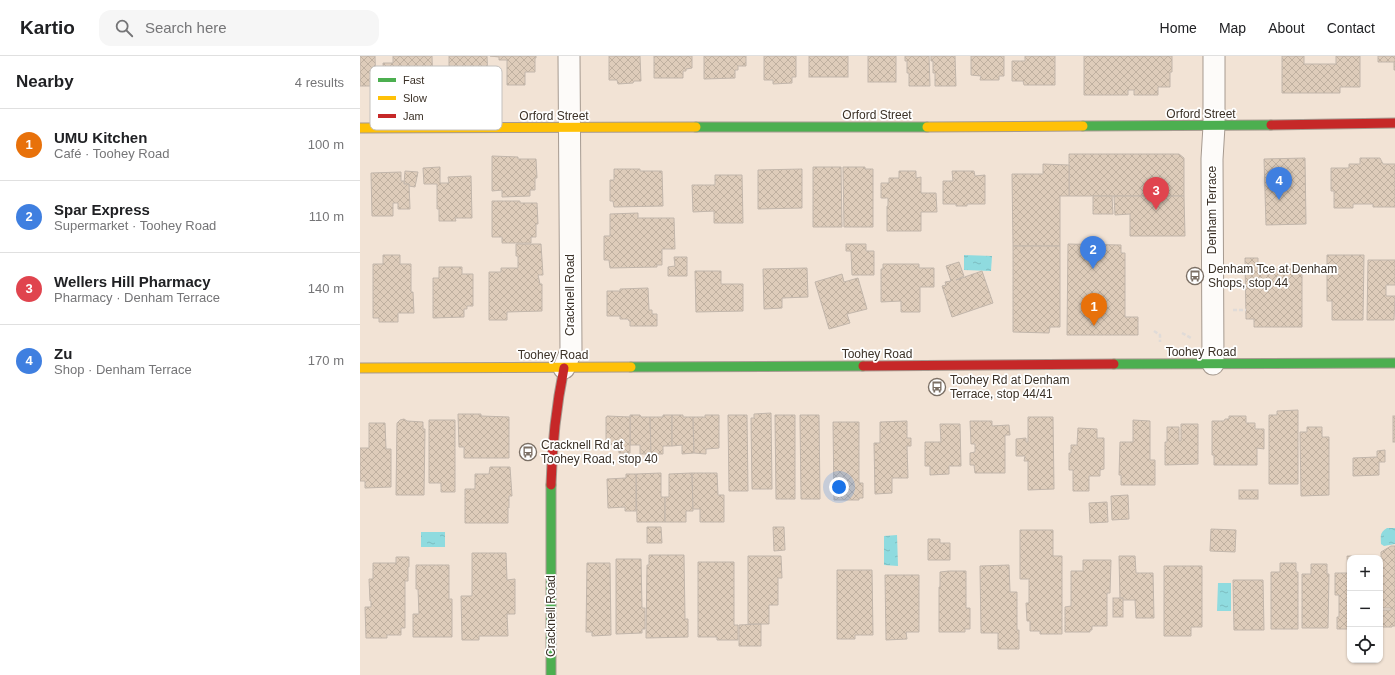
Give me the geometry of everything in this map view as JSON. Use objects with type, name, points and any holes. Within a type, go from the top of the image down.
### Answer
[{"type":"street","name":"Cracknell Road","points":[[551,675],[550,488],[554,421],[564,368],[571,351],[570,56]]},
{"type":"street","name":"Denham Terrace","points":[[1213,364],[1212,159],[1214,126],[1214,56]]},
{"type":"street","name":"Orford Street","points":[[502,128],[1214,126],[1395,123]]},
{"type":"street","name":"Toohey Road","points":[[360,368],[1395,363]]},
{"type":"path","points":[[1154,331],[1160,335],[1160,342]]},
{"type":"path","points":[[1182,333],[1194,339]]},
{"type":"water","points":[[964,255],[992,256],[991,271],[964,270]]},
{"type":"water","points":[[1387,528],[1395,528],[1395,544],[1384,546],[1381,544],[1381,535]]},
{"type":"water","points":[[421,532],[445,532],[445,547],[421,547]]},
{"type":"water","points":[[897,535],[898,566],[884,565],[884,536]]},
{"type":"water","points":[[1218,583],[1231,583],[1231,611],[1217,611]]},
{"type":"building","points":[[360,56],[375,56],[375,66],[370,66],[370,86],[360,86]]},
{"type":"building","points":[[393,56],[432,56],[432,66],[383,66],[383,63],[393,63]]},
{"type":"building","points":[[449,56],[487,56],[487,66],[449,66]]},
{"type":"building","points":[[490,56],[536,56],[535,72],[525,72],[525,85],[507,85],[507,60],[499,60],[499,57]]},
{"type":"building","points":[[609,56],[640,56],[641,81],[618,84],[617,80],[609,80]]},
{"type":"building","points":[[654,56],[692,56],[692,68],[683,71],[683,78],[654,78]]},
{"type":"building","points":[[704,56],[746,56],[746,66],[738,66],[738,70],[735,70],[735,78],[704,79]]},
{"type":"building","points":[[764,56],[796,56],[796,77],[792,77],[792,83],[773,84],[773,80],[764,80]]},
{"type":"building","points":[[809,56],[848,56],[848,77],[809,77]]},
{"type":"building","points":[[868,56],[896,56],[896,82],[868,82]]},
{"type":"building","points":[[905,56],[929,56],[930,86],[909,86],[909,73],[907,73],[907,61],[905,61]]},
{"type":"building","points":[[931,56],[955,56],[956,86],[935,86],[935,73],[933,73],[933,61],[931,61]]},
{"type":"building","points":[[971,56],[1004,56],[1004,76],[999,76],[999,80],[980,80],[981,76],[971,75]]},
{"type":"building","points":[[1025,56],[1055,56],[1055,85],[1024,85],[1023,81],[1012,81],[1012,61],[1025,61]]},
{"type":"building","points":[[1084,56],[1172,56],[1170,87],[1158,87],[1158,95],[1134,95],[1134,90],[1128,90],[1128,95],[1084,95]]},
{"type":"building","points":[[1282,56],[1304,56],[1304,64],[1336,64],[1336,56],[1360,56],[1360,87],[1340,87],[1340,93],[1282,93]]},
{"type":"building","points":[[1378,56],[1395,56],[1395,70],[1394,62],[1378,62]]},
{"type":"building","points":[[1069,154],[1179,154],[1184,158],[1184,196],[1069,196]]},
{"type":"building","points":[[492,156],[518,157],[518,159],[536,159],[537,178],[535,178],[535,190],[530,190],[530,196],[502,197],[502,190],[492,191]]},
{"type":"building","points":[[1305,158],[1306,224],[1266,225],[1264,159]]},
{"type":"building","points":[[1360,158],[1380,158],[1383,164],[1395,164],[1395,207],[1373,207],[1373,204],[1353,204],[1353,208],[1334,208],[1334,191],[1331,191],[1331,168],[1349,168],[1349,164],[1360,164]]},
{"type":"building","points":[[1043,164],[1069,165],[1069,196],[1060,196],[1060,246],[1013,246],[1012,174],[1043,174]]},
{"type":"building","points":[[440,167],[440,183],[449,183],[448,177],[471,176],[472,218],[455,218],[456,221],[439,221],[439,209],[437,209],[437,184],[424,184],[423,168]]},
{"type":"building","points":[[813,167],[841,167],[842,227],[813,227]]},
{"type":"building","points":[[843,167],[865,167],[865,169],[873,169],[873,227],[844,227]]},
{"type":"building","points":[[614,169],[662,171],[663,206],[614,207],[613,201],[610,201],[610,180],[614,180]]},
{"type":"building","points":[[802,169],[802,208],[758,209],[758,170]]},
{"type":"building","points":[[405,171],[418,172],[415,187],[409,186],[409,184],[404,184]]},
{"type":"building","points":[[899,171],[916,171],[916,178],[921,177],[921,193],[936,193],[937,212],[921,212],[921,231],[887,231],[888,198],[881,198],[881,183],[889,183],[889,178],[899,178]]},
{"type":"building","points":[[952,171],[974,171],[975,176],[985,175],[985,204],[967,204],[967,206],[956,206],[956,204],[943,204],[943,181],[953,181]]},
{"type":"building","points":[[401,172],[401,181],[404,181],[404,184],[409,184],[410,209],[398,209],[398,203],[393,203],[393,216],[372,216],[371,173]]},
{"type":"building","points":[[715,175],[742,175],[743,223],[714,223],[714,211],[693,212],[692,185],[715,185]]},
{"type":"building","points":[[1093,196],[1112,196],[1113,214],[1093,214]]},
{"type":"building","points":[[1114,196],[1184,196],[1185,236],[1130,236],[1130,214],[1115,215]]},
{"type":"building","points":[[492,201],[520,201],[520,203],[537,203],[538,224],[536,224],[536,237],[531,237],[531,243],[502,243],[502,237],[492,237]]},
{"type":"building","points":[[638,213],[638,218],[674,218],[675,249],[662,249],[662,265],[657,265],[657,267],[610,268],[609,260],[604,260],[604,236],[610,236],[610,214]]},
{"type":"building","points":[[516,244],[541,244],[543,275],[538,275],[540,284],[542,284],[542,311],[507,312],[507,320],[489,320],[489,272],[501,272],[501,268],[518,268]]},
{"type":"building","points":[[846,244],[866,244],[866,251],[874,251],[874,275],[852,275],[851,251],[846,251]]},
{"type":"building","points":[[1068,244],[1121,245],[1121,253],[1125,253],[1125,317],[1138,317],[1138,335],[1067,335]]},
{"type":"building","points":[[1013,246],[1060,246],[1060,327],[1050,327],[1049,333],[1013,332]]},
{"type":"building","points":[[383,255],[400,255],[400,264],[411,264],[411,292],[413,292],[414,313],[398,313],[398,322],[379,322],[379,318],[373,318],[373,264],[383,264]]},
{"type":"building","points":[[1327,255],[1364,255],[1363,320],[1332,320],[1332,301],[1327,301]]},
{"type":"building","points":[[674,257],[687,257],[687,276],[668,276],[668,267],[675,266]]},
{"type":"building","points":[[1245,258],[1258,258],[1258,269],[1302,269],[1302,327],[1254,327],[1254,319],[1246,319]]},
{"type":"building","points":[[1368,260],[1395,260],[1395,285],[1386,285],[1386,296],[1395,296],[1394,320],[1367,320]]},
{"type":"building","points":[[959,262],[964,276],[956,280],[982,271],[993,303],[952,317],[942,286],[946,285],[945,282],[951,281],[946,266]]},
{"type":"building","points":[[883,264],[919,264],[919,268],[934,268],[934,287],[920,287],[920,312],[901,312],[901,301],[881,302],[881,269],[883,269]]},
{"type":"building","points":[[439,267],[462,267],[462,274],[473,274],[473,306],[467,306],[467,309],[464,309],[464,317],[433,318],[433,278],[439,278]]},
{"type":"building","points":[[807,268],[808,297],[782,298],[782,308],[764,309],[763,269]]},
{"type":"building","points":[[695,271],[721,271],[721,284],[743,284],[743,311],[696,312]]},
{"type":"building","points":[[842,274],[844,282],[858,278],[867,309],[847,314],[850,323],[829,329],[815,282]]},
{"type":"building","points":[[648,288],[649,310],[652,310],[652,314],[657,314],[657,326],[630,326],[630,321],[628,319],[620,319],[620,316],[607,316],[607,291]]},
{"type":"building","points":[[1298,410],[1298,484],[1269,484],[1269,415],[1277,415],[1277,411]]},
{"type":"building","points":[[771,413],[772,489],[752,489],[751,418],[754,418],[754,414]]},
{"type":"building","points":[[458,414],[481,414],[481,416],[509,417],[509,458],[464,458],[464,447],[459,447]]},
{"type":"building","points":[[630,415],[650,417],[651,454],[640,454],[640,445],[630,445]]},
{"type":"building","points":[[663,415],[672,415],[672,446],[663,446],[663,454],[651,454],[650,417],[663,417]]},
{"type":"building","points":[[672,415],[693,417],[694,453],[682,454],[682,445],[672,446]]},
{"type":"building","points":[[705,415],[719,415],[719,448],[706,449],[706,454],[694,453],[693,417],[705,417]]},
{"type":"building","points":[[728,415],[747,415],[748,491],[729,491]]},
{"type":"building","points":[[775,415],[795,415],[795,499],[776,499]]},
{"type":"building","points":[[800,415],[819,415],[820,499],[801,499]]},
{"type":"building","points":[[607,416],[630,417],[630,453],[619,453],[618,444],[606,445]]},
{"type":"building","points":[[1229,416],[1246,416],[1246,423],[1255,423],[1255,429],[1264,429],[1264,449],[1257,448],[1257,465],[1214,465],[1214,455],[1212,455],[1212,421],[1224,421],[1225,419],[1229,419]]},
{"type":"building","points":[[1393,416],[1395,416],[1395,442],[1393,442]]},
{"type":"building","points":[[1028,417],[1053,417],[1054,489],[1028,490],[1028,461],[1024,461],[1025,456],[1016,456],[1016,439],[1026,438],[1026,442],[1028,442]]},
{"type":"building","points":[[404,419],[407,421],[423,422],[423,429],[425,429],[424,495],[396,495],[397,423]]},
{"type":"building","points":[[429,420],[455,420],[455,492],[441,492],[441,483],[429,483]]},
{"type":"building","points":[[1133,420],[1150,421],[1150,460],[1155,460],[1155,485],[1121,485],[1121,475],[1119,475],[1120,442],[1133,442]]},
{"type":"building","points":[[907,421],[907,438],[911,438],[911,446],[907,446],[908,478],[892,478],[892,493],[875,494],[874,443],[880,443],[880,422]]},
{"type":"building","points":[[970,421],[992,421],[992,426],[1009,425],[1010,435],[1005,435],[1005,473],[975,473],[974,465],[970,465],[970,453],[975,452],[975,444],[971,444]]},
{"type":"building","points":[[833,422],[859,422],[859,483],[863,483],[863,498],[859,498],[859,500],[834,500]]},
{"type":"building","points":[[369,423],[385,423],[386,449],[391,449],[391,487],[365,488],[365,481],[360,481],[360,448],[369,448]]},
{"type":"building","points":[[940,424],[960,424],[961,466],[949,466],[949,474],[930,475],[930,466],[925,466],[925,442],[941,442]]},
{"type":"building","points":[[1181,424],[1198,424],[1198,464],[1165,465],[1165,442],[1167,442],[1167,427],[1179,427],[1179,441],[1181,441]]},
{"type":"building","points":[[1307,427],[1322,427],[1322,437],[1329,437],[1329,495],[1301,496],[1300,432],[1307,432]]},
{"type":"building","points":[[1078,428],[1097,429],[1097,438],[1104,438],[1104,469],[1100,470],[1100,476],[1089,476],[1089,491],[1073,491],[1073,470],[1069,470],[1069,453],[1071,453],[1071,445],[1077,445]]},
{"type":"building","points":[[1385,450],[1385,462],[1379,462],[1379,475],[1353,476],[1353,458],[1377,457],[1377,451]]},
{"type":"building","points":[[490,467],[510,467],[512,496],[509,496],[508,523],[465,523],[465,489],[475,489],[475,474],[489,474]]},
{"type":"building","points":[[661,473],[661,497],[665,497],[665,522],[637,522],[636,474]]},
{"type":"building","points":[[692,473],[693,511],[686,511],[686,522],[665,522],[665,497],[669,497],[669,474]]},
{"type":"building","points":[[692,473],[717,473],[718,495],[724,495],[724,522],[700,522],[700,509],[693,509]]},
{"type":"building","points":[[626,474],[636,474],[636,511],[625,511],[625,507],[608,508],[607,479],[626,478]]},
{"type":"building","points":[[1239,490],[1258,490],[1258,499],[1239,499]]},
{"type":"building","points":[[1128,495],[1129,519],[1112,520],[1111,496]]},
{"type":"building","points":[[1107,502],[1108,522],[1090,523],[1089,503]]},
{"type":"building","points":[[647,527],[661,527],[662,543],[647,543]]},
{"type":"building","points":[[773,527],[784,527],[785,550],[774,551]]},
{"type":"building","points":[[1211,529],[1236,530],[1235,552],[1210,551]]},
{"type":"building","points":[[1020,530],[1053,530],[1053,556],[1062,556],[1062,634],[1040,634],[1040,631],[1030,631],[1030,621],[1027,621],[1026,603],[1029,603],[1029,579],[1020,579]]},
{"type":"building","points":[[928,539],[940,539],[940,543],[950,543],[950,560],[928,560]]},
{"type":"building","points":[[1391,546],[1395,546],[1395,626],[1392,627],[1383,627],[1383,610],[1391,610],[1391,608],[1383,608],[1383,555],[1381,555],[1381,552]]},
{"type":"building","points":[[472,553],[506,553],[507,580],[515,579],[515,614],[507,614],[508,636],[479,636],[479,640],[462,640],[461,596],[472,596]]},
{"type":"building","points":[[649,555],[684,555],[685,619],[688,619],[688,637],[646,638],[647,565],[649,565]]},
{"type":"building","points":[[748,556],[781,556],[782,578],[778,578],[778,605],[769,605],[769,624],[748,624]]},
{"type":"building","points":[[1119,556],[1135,556],[1136,573],[1153,573],[1154,618],[1136,618],[1135,600],[1120,600]]},
{"type":"building","points":[[396,557],[409,557],[408,581],[405,581],[405,628],[401,628],[401,635],[387,635],[387,638],[366,638],[365,607],[371,607],[369,579],[373,579],[373,563],[396,563]]},
{"type":"building","points":[[616,559],[641,559],[642,608],[645,608],[645,629],[642,629],[642,633],[616,634]]},
{"type":"building","points":[[1083,560],[1111,560],[1110,593],[1107,593],[1107,626],[1092,626],[1092,630],[1090,630],[1090,632],[1065,632],[1065,607],[1071,606],[1071,571],[1083,571]]},
{"type":"building","points":[[698,562],[734,562],[734,625],[738,625],[738,640],[717,640],[717,637],[698,637]]},
{"type":"building","points":[[587,563],[610,563],[611,635],[592,636],[592,632],[586,632]]},
{"type":"building","points":[[1280,563],[1296,563],[1296,572],[1298,572],[1298,629],[1271,629],[1271,572],[1280,572]]},
{"type":"building","points":[[1311,564],[1327,564],[1327,574],[1329,574],[1328,628],[1302,628],[1302,574],[1311,574]]},
{"type":"building","points":[[416,565],[449,565],[449,599],[452,599],[452,637],[413,637],[413,614],[419,614],[418,589],[416,589]]},
{"type":"building","points":[[1009,565],[1010,592],[1017,592],[1017,630],[1019,630],[1019,649],[998,649],[998,633],[981,633],[980,566]]},
{"type":"building","points":[[1164,566],[1202,566],[1202,627],[1191,627],[1191,636],[1164,636]]},
{"type":"building","points":[[837,570],[872,570],[873,635],[855,635],[855,639],[837,639]]},
{"type":"building","points":[[966,571],[966,608],[970,608],[970,629],[965,629],[965,632],[939,632],[940,572]]},
{"type":"building","points":[[1335,573],[1347,573],[1347,629],[1337,629],[1337,617],[1339,617],[1339,595],[1335,595]]},
{"type":"building","points":[[885,575],[919,575],[919,632],[906,632],[907,639],[886,640]]},
{"type":"building","points":[[1233,580],[1263,580],[1264,630],[1234,630]]},
{"type":"building","points":[[1113,598],[1123,598],[1123,617],[1113,617]]},
{"type":"building","points":[[761,624],[761,646],[739,646],[739,625]]},
{"type":"traffic: fast","points":[[1083,126],[1271,125]]},
{"type":"traffic: fast","points":[[696,127],[927,127]]},
{"type":"traffic: fast","points":[[1114,364],[1395,363]]},
{"type":"traffic: fast","points":[[631,367],[863,366]]},
{"type":"traffic: fast","points":[[551,485],[551,675]]},
{"type":"traffic: slow","points":[[927,127],[1083,126]]},
{"type":"traffic: slow","points":[[502,128],[696,127]]},
{"type":"traffic: slow","points":[[360,128],[370,128]]},
{"type":"traffic: slow","points":[[360,368],[631,367]]},
{"type":"traffic: jam","points":[[1271,125],[1395,123]]},
{"type":"traffic: jam","points":[[863,366],[1114,364]]},
{"type":"traffic: jam","points":[[551,485],[555,426],[564,368]]},
{"type":"place","name":"Zu","points":[[1279,200]]},
{"type":"place","name":"Wellers Hill Pharmacy","points":[[1156,210]]},
{"type":"place","name":"Spar Express","points":[[1093,269]]},
{"type":"place","name":"Denham Tce at Denham Shops, stop 44","points":[[1195,276]]},
{"type":"place","name":"UMU Kitchen","points":[[1094,326]]},
{"type":"place","name":"Toohey Rd at Denham Terrace, stop 44/41","points":[[937,387]]},
{"type":"place","name":"Cracknell Rd at Toohey Road, stop 40","points":[[528,452]]}]
